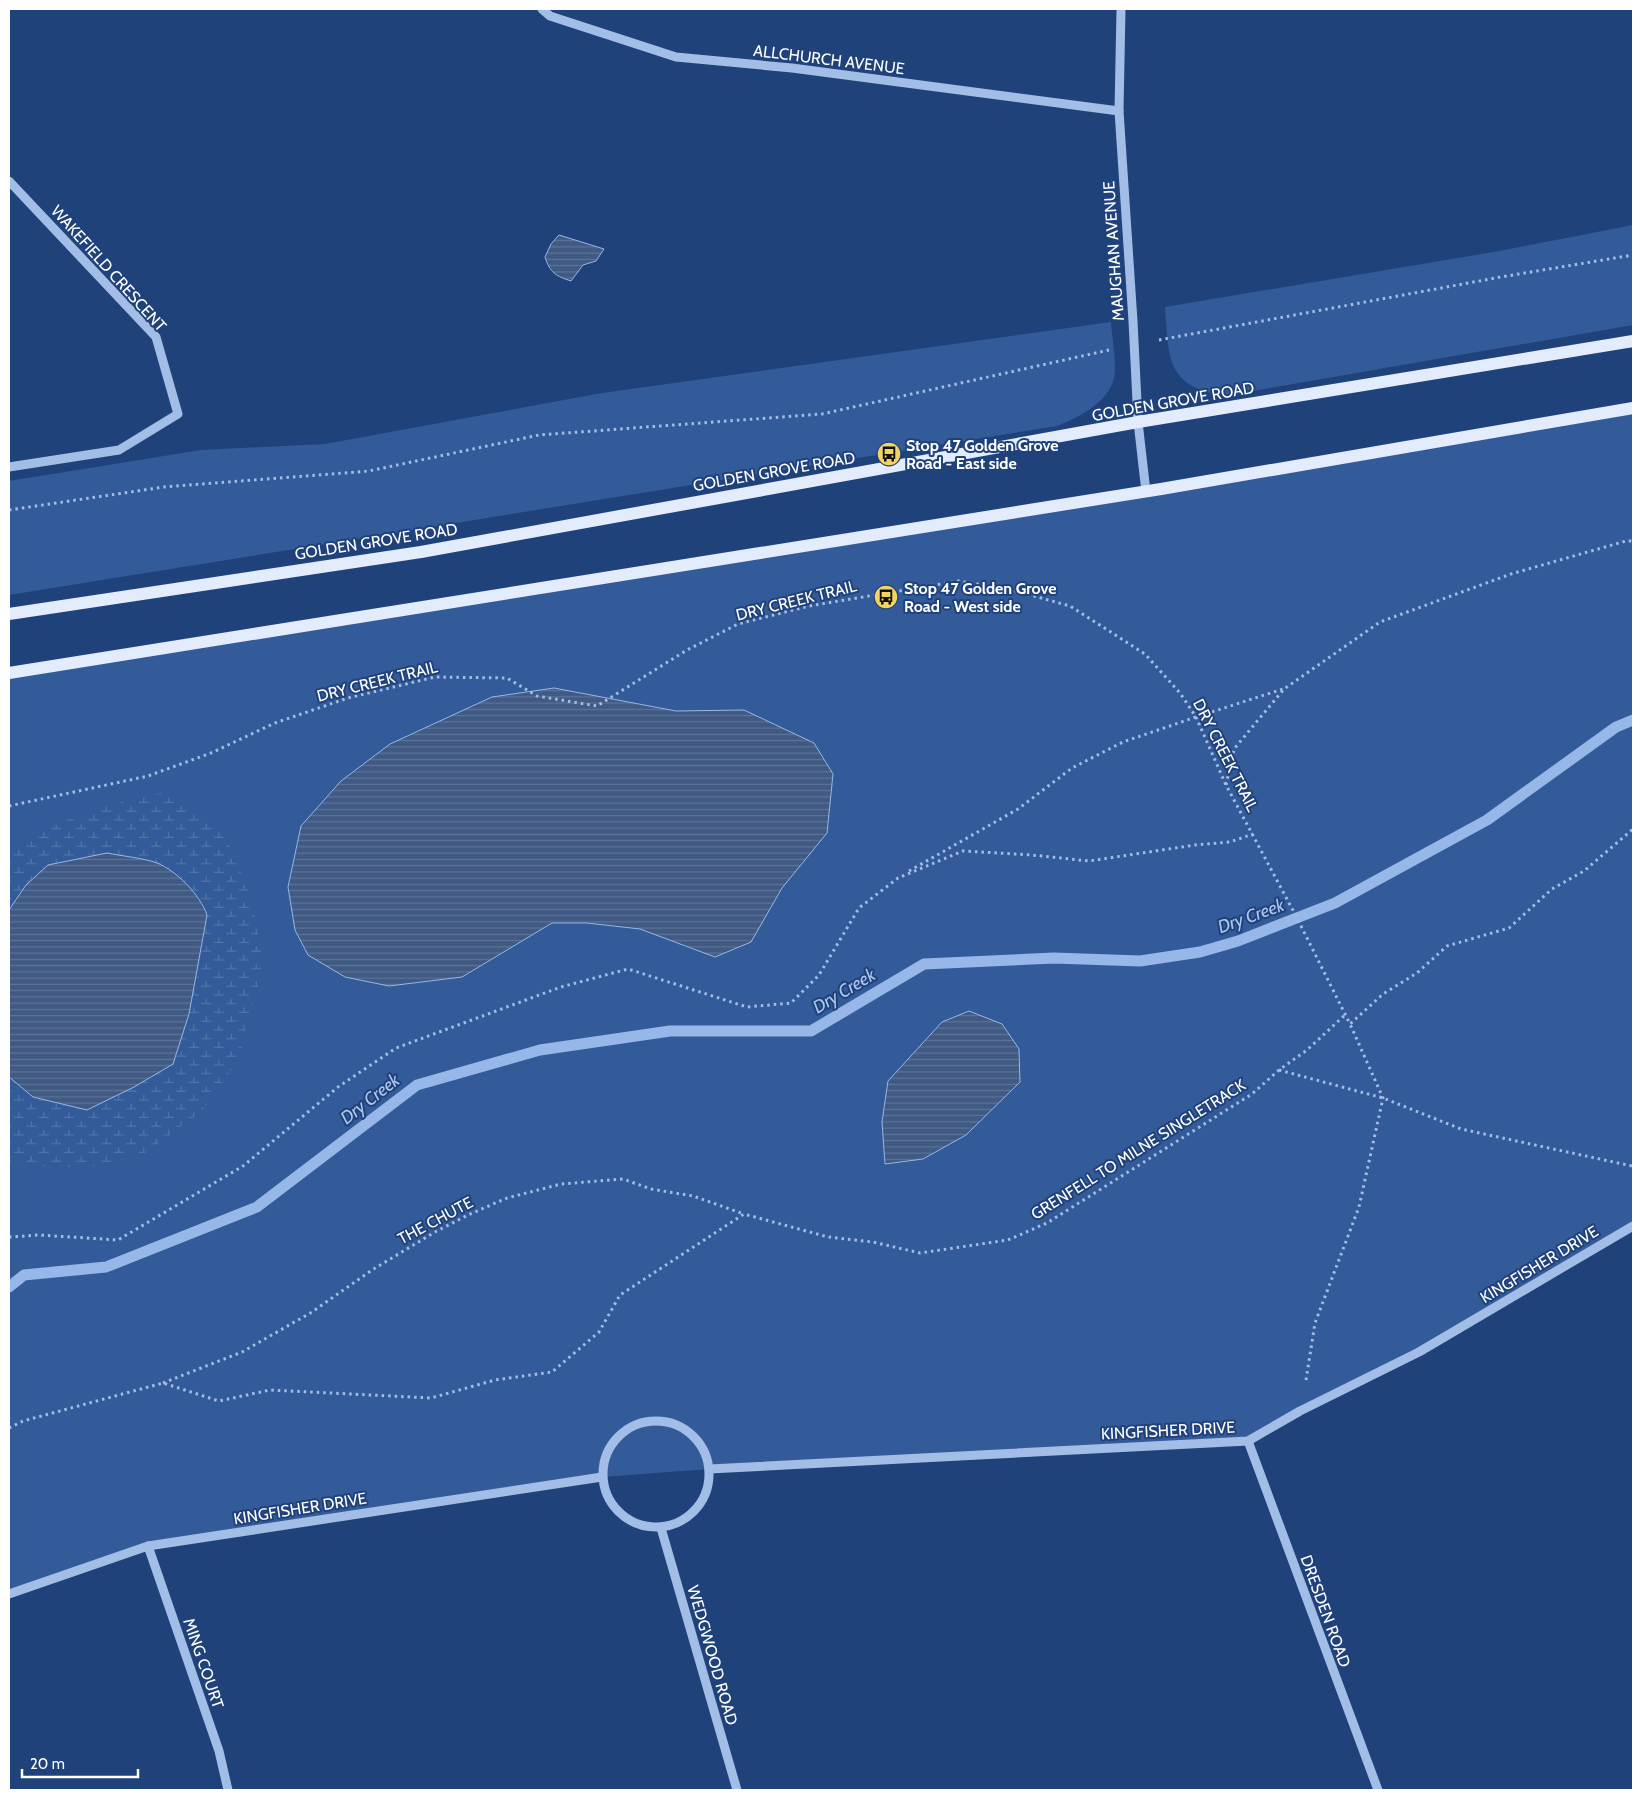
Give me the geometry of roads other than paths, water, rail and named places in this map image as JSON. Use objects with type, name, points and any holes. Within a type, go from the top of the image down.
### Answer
[{"type":"main road","name":"GOLDEN GROVE ROAD","points":[[9,614],[421,552],[1138,422],[1633,341]]},
{"type":"main road","points":[[9,673],[1146,492],[1633,408]]},
{"type":"street","name":"ALLCHURCH AVENUE","points":[[542,9],[550,16],[676,57],[792,68],[1119,111]]},
{"type":"street","name":"MAUGHAN AVENUE","points":[[1121,9],[1119,111],[1135,345],[1138,422],[1146,492]]},
{"type":"street","name":"WAKEFIELD CRESCENT","points":[[9,181],[156,337],[178,414],[119,450],[9,467]]},
{"type":"street","name":"KINGFISHER DRIVE","points":[[709,1468],[1248,1441],[1300,1411],[1419,1352],[1633,1226]]},
{"type":"street","points":[[660,1421],[678,1425],[693,1436],[704,1450],[709,1468],[708,1485],[702,1501],[692,1514],[677,1524],[660,1528],[643,1526],[628,1520],[615,1509],[606,1494],[602,1477],[604,1459],[612,1443],[625,1430],[642,1422],[660,1421]]},
{"type":"street","name":"DRESDEN ROAD","points":[[1248,1441],[1378,1790]]},
{"type":"street","name":"KINGFISHER DRIVE","points":[[9,1594],[148,1546],[602,1477]]},
{"type":"street","name":"WEDGWOOD ROAD","points":[[660,1528],[737,1790]]},
{"type":"street","name":"MING COURT","points":[[148,1546],[219,1751],[228,1790]]},
{"type":"waterway","name":"Dry Creek","points":[[9,1287],[24,1275],[106,1267],[257,1207],[417,1085],[540,1050],[670,1031],[811,1031],[924,964],[1054,958],[1140,961],[1200,952],[1238,941],[1335,903],[1487,820],[1616,727],[1633,720]]},
{"type":"place","name":"Stop 47 Golden Grove Road - East side","points":[[889,454]]},
{"type":"place","name":"Stop 47 Golden Grove Road - West side","points":[[886,597]]}]
